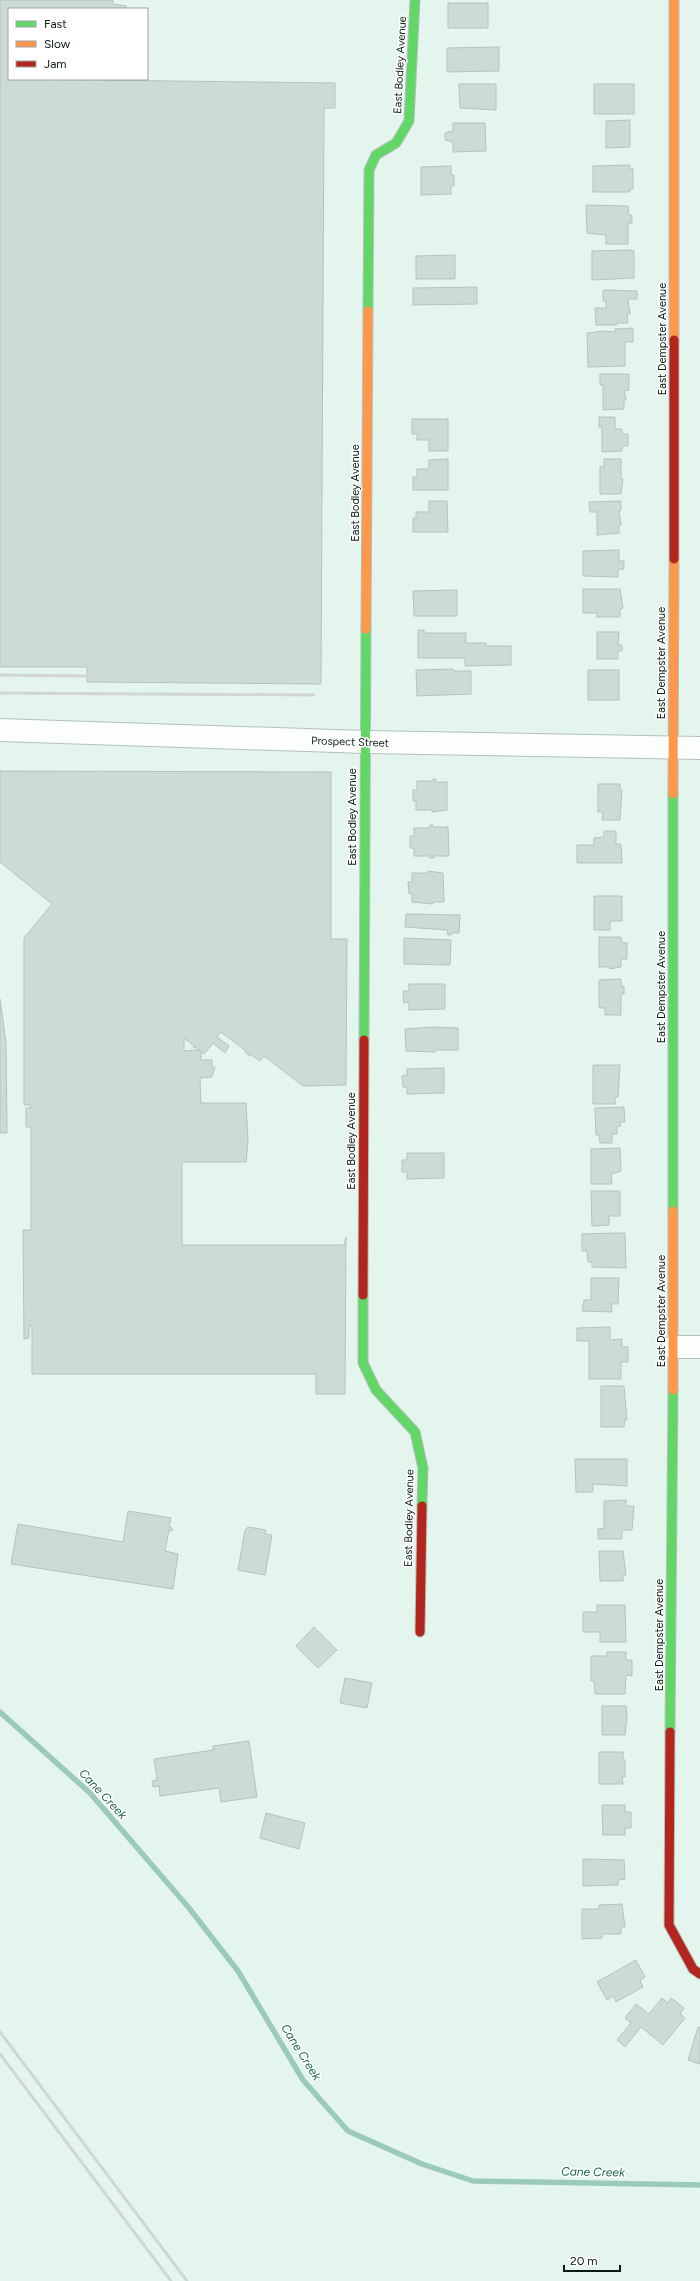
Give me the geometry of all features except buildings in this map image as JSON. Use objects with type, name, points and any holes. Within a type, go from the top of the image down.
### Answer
[{"type":"street","name":"East Bodley Avenue","points":[[415,0],[409,121],[396,143],[376,155],[369,170],[363,1363],[376,1390],[416,1432],[423,1468],[420,1632]]},
{"type":"street","name":"East Dempster Avenue","points":[[674,0],[673,1346],[669,1925],[696,1971]]},
{"type":"street","name":"Prospect Street","points":[[0,730],[365,742],[673,749],[700,748]]},
{"type":"street","points":[[673,1346],[700,1346]]},
{"type":"waterway","name":"Cane Creek","points":[[0,1712],[90,1793],[189,1908],[238,1971],[303,2080],[348,2131],[422,2164],[473,2181],[700,2185]]},
{"type":"railway","points":[[0,675],[88,676]]},
{"type":"railway","points":[[0,693],[314,695]]},
{"type":"railway","points":[[0,2032],[187,2281]]},
{"type":"railway","points":[[0,2054],[171,2281]]},
{"type":"traffic: fast","points":[[368,311],[369,170],[376,155],[396,143],[409,121],[415,0]]},
{"type":"traffic: fast","points":[[364,1040],[366,629]]},
{"type":"traffic: fast","points":[[673,794],[673,1211]]},
{"type":"traffic: fast","points":[[363,1295],[363,1363],[376,1390],[415,1432],[423,1468],[422,1506]]},
{"type":"traffic: fast","points":[[670,1732],[673,1390]]},
{"type":"traffic: slow","points":[[674,0],[674,340]]},
{"type":"traffic: slow","points":[[366,629],[368,311]]},
{"type":"traffic: slow","points":[[673,794],[674,559]]},
{"type":"traffic: slow","points":[[673,1211],[673,1390]]},
{"type":"traffic: jam","points":[[674,340],[674,559]]},
{"type":"traffic: jam","points":[[363,1295],[364,1040]]},
{"type":"traffic: jam","points":[[420,1632],[422,1506]]},
{"type":"traffic: jam","points":[[670,1732],[669,1925],[693,1969],[700,1974]]}]
